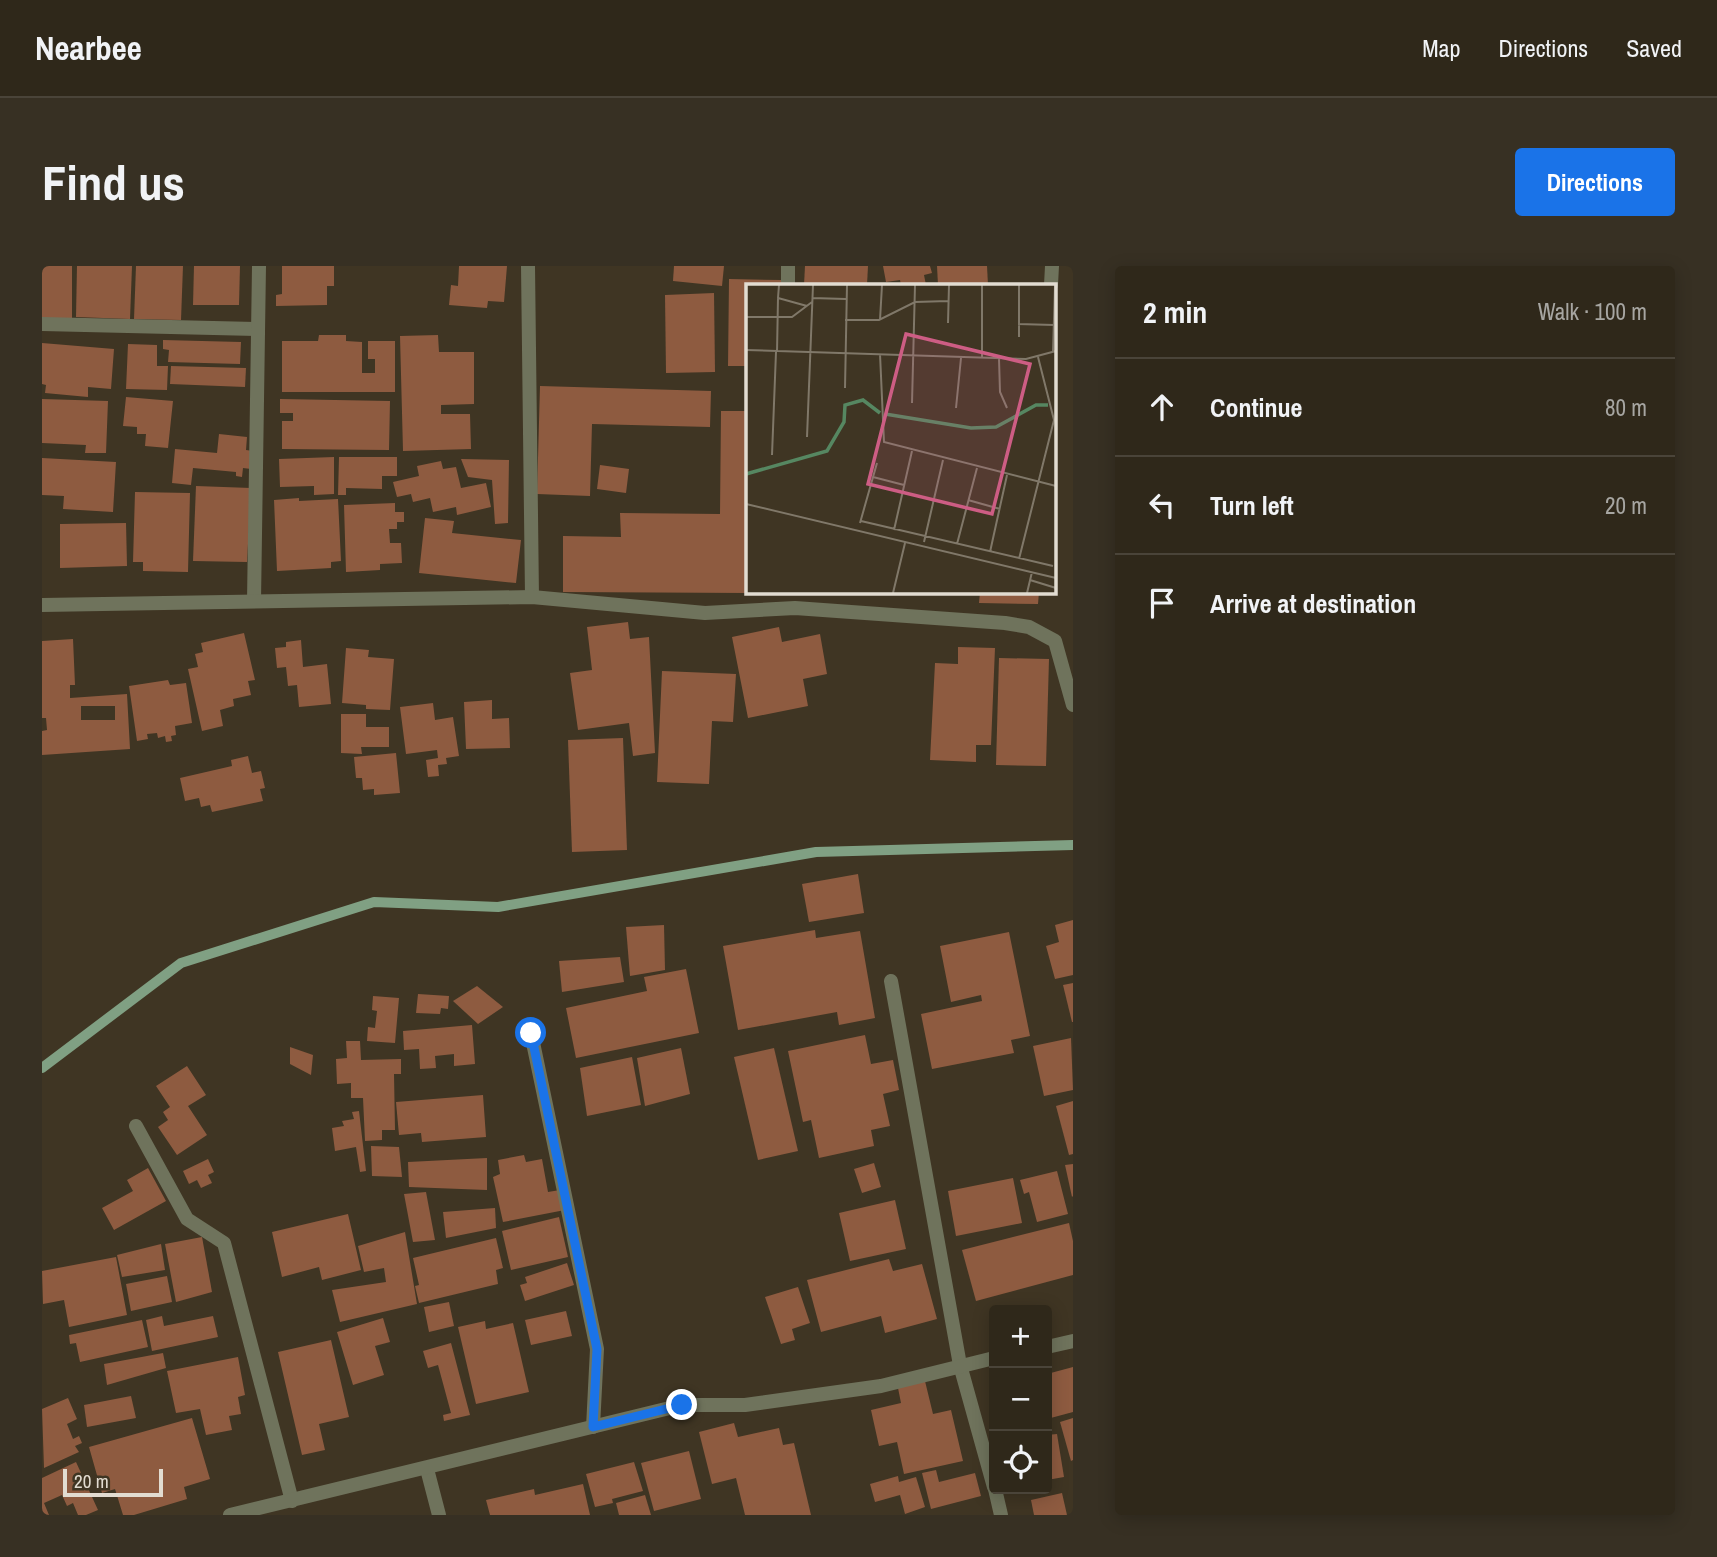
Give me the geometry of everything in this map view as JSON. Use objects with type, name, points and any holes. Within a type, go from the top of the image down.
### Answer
[{"type":"street","points":[[254,601],[259,266]]},
{"type":"street","points":[[528,266],[532,597]]},
{"type":"street","points":[[788,266],[788,284]]},
{"type":"street","points":[[1051,284],[1052,266]]},
{"type":"street","points":[[42,324],[258,329]]},
{"type":"street","points":[[794,593],[795,608]]},
{"type":"street","points":[[42,605],[532,597],[705,612],[795,608],[1030,627],[1055,641],[1073,705]]},
{"type":"street","points":[[891,981],[960,1365],[989,1470]]},
{"type":"street","points":[[531,1033],[597,1349],[593,1427]]},
{"type":"street","points":[[136,1126],[187,1219],[224,1243],[292,1501]]},
{"type":"street","points":[[1052,1346],[1073,1341]]},
{"type":"street","points":[[230,1515],[428,1469],[682,1405],[745,1405],[881,1386],[989,1359]]},
{"type":"street","points":[[428,1469],[439,1515]]},
{"type":"street","points":[[996,1494],[1001,1515]]},
{"type":"building","points":[[42,266],[72,266],[72,320],[42,320]]},
{"type":"building","points":[[77,266],[132,266],[130,319],[76,317]]},
{"type":"building","points":[[136,266],[183,266],[181,320],[134,319]]},
{"type":"building","points":[[194,266],[240,266],[239,305],[193,305]]},
{"type":"building","points":[[282,266],[334,266],[334,286],[327,286],[327,305],[276,306],[276,295],[282,294]]},
{"type":"building","points":[[459,266],[507,266],[504,302],[488,301],[487,308],[449,305],[451,285],[458,286]]},
{"type":"building","points":[[674,266],[724,266],[722,286],[673,281]]},
{"type":"building","points":[[805,266],[868,266],[867,284],[804,284]]},
{"type":"building","points":[[883,266],[930,266],[932,273],[924,275],[926,284],[901,284],[900,280],[886,282]]},
{"type":"building","points":[[937,266],[987,266],[988,284],[938,284]]},
{"type":"building","points":[[729,279],[781,280],[781,284],[746,284],[746,366],[728,366]]},
{"type":"building","points":[[714,293],[715,372],[666,373],[665,295]]},
{"type":"building","points":[[319,335],[346,335],[346,341],[362,342],[362,373],[375,373],[375,359],[368,359],[368,341],[395,341],[395,392],[282,392],[282,341],[318,341]]},
{"type":"building","points":[[438,335],[439,352],[474,352],[474,404],[441,405],[441,414],[470,414],[471,449],[403,451],[400,336]]},
{"type":"building","points":[[163,340],[241,342],[240,364],[168,362],[169,350],[163,349]]},
{"type":"building","points":[[42,343],[114,349],[111,389],[88,387],[88,397],[45,393],[46,385],[42,384]]},
{"type":"building","points":[[128,344],[157,345],[157,366],[168,366],[167,390],[126,389]]},
{"type":"building","points":[[171,366],[246,368],[245,387],[170,384]]},
{"type":"building","points":[[540,386],[711,391],[710,427],[592,424],[590,496],[537,494]]},
{"type":"building","points":[[126,397],[173,401],[168,448],[145,446],[146,434],[137,434],[137,427],[123,426]]},
{"type":"building","points":[[42,399],[108,401],[106,453],[85,453],[86,445],[42,443]]},
{"type":"building","points":[[280,399],[390,401],[389,450],[282,449],[282,421],[293,421],[293,413],[280,413]]},
{"type":"building","points":[[721,411],[746,411],[746,593],[563,592],[563,536],[621,537],[620,513],[720,514]]},
{"type":"building","points":[[219,434],[247,437],[246,450],[253,451],[251,469],[243,468],[242,477],[236,476],[236,472],[193,468],[191,485],[172,483],[175,449],[217,453]]},
{"type":"building","points":[[334,457],[334,494],[314,495],[314,486],[280,487],[279,459]]},
{"type":"building","points":[[339,457],[397,457],[397,476],[382,476],[382,489],[346,488],[346,495],[338,495]]},
{"type":"building","points":[[42,458],[116,462],[113,512],[63,509],[64,496],[42,495]]},
{"type":"building","points":[[461,459],[509,460],[508,523],[495,524],[492,480],[468,477]]},
{"type":"building","points":[[441,461],[443,469],[456,467],[461,488],[486,483],[491,507],[457,515],[456,507],[433,512],[430,498],[413,502],[411,494],[397,497],[393,482],[419,476],[417,466]]},
{"type":"building","points":[[600,465],[629,469],[626,493],[597,489]]},
{"type":"building","points":[[196,486],[251,488],[247,562],[193,561]]},
{"type":"building","points":[[135,492],[190,493],[188,572],[143,571],[143,562],[133,562]]},
{"type":"building","points":[[299,498],[299,501],[338,499],[341,561],[331,562],[331,568],[277,571],[274,500]]},
{"type":"building","points":[[395,503],[395,512],[404,512],[404,522],[397,522],[397,529],[389,529],[390,543],[401,543],[402,563],[380,564],[380,570],[346,572],[344,505]]},
{"type":"building","points":[[425,518],[454,521],[452,533],[521,540],[516,583],[419,573]]},
{"type":"building","points":[[126,523],[127,566],[60,568],[60,524]]},
{"type":"building","points":[[980,593],[1039,593],[1038,604],[979,603]]},
{"type":"building","points":[[628,622],[630,639],[649,637],[655,753],[633,756],[629,723],[578,730],[570,673],[592,670],[587,627]]},
{"type":"building","points":[[779,627],[782,642],[820,634],[827,674],[803,679],[808,706],[748,718],[732,637]]},
{"type":"building","points":[[244,633],[255,680],[248,681],[251,695],[233,699],[234,706],[220,710],[223,726],[202,731],[188,669],[198,667],[195,654],[203,652],[201,643]]},
{"type":"building","points":[[73,639],[75,685],[70,685],[70,698],[127,694],[130,749],[42,755],[42,731],[47,730],[46,718],[42,718],[42,641]],"holes":[[[81,706],[115,706],[115,720],[81,720]]]},
{"type":"building","points":[[301,640],[303,667],[327,664],[331,704],[299,707],[297,685],[288,686],[286,667],[277,668],[275,648],[286,647],[286,642]]},
{"type":"building","points":[[958,647],[995,648],[991,745],[976,745],[976,762],[930,760],[935,663],[958,664]]},
{"type":"building","points":[[346,648],[369,650],[368,657],[394,659],[390,710],[366,709],[366,705],[342,703]]},
{"type":"building","points":[[999,658],[1049,659],[1046,766],[996,765]]},
{"type":"building","points":[[662,671],[736,674],[733,722],[712,721],[709,784],[657,782]]},
{"type":"building","points":[[168,680],[170,685],[186,683],[192,723],[175,726],[176,735],[171,736],[172,741],[166,742],[165,736],[158,738],[157,733],[147,734],[148,739],[137,741],[129,686]]},
{"type":"building","points":[[492,700],[492,719],[509,718],[510,748],[466,749],[464,702]]},
{"type":"building","points":[[433,703],[435,720],[453,717],[459,756],[446,758],[447,764],[438,765],[439,776],[428,777],[426,760],[438,758],[437,750],[406,754],[400,707]]},
{"type":"building","points":[[341,714],[366,714],[366,727],[389,727],[389,747],[361,747],[362,754],[341,753]]},
{"type":"building","points":[[623,738],[627,850],[572,852],[568,740]]},
{"type":"building","points":[[396,753],[400,793],[374,795],[374,789],[363,790],[362,778],[356,778],[354,757]]},
{"type":"building","points":[[248,756],[252,773],[261,771],[265,788],[260,789],[263,801],[212,812],[210,805],[201,807],[199,798],[185,801],[180,778],[232,766],[231,760]]},
{"type":"building","points":[[858,874],[864,913],[809,922],[802,884]]},
{"type":"building","points":[[1073,920],[1073,975],[1055,979],[1046,946],[1059,942],[1055,925]]},
{"type":"building","points":[[664,925],[665,970],[630,976],[626,927]]},
{"type":"building","points":[[815,930],[816,938],[860,931],[875,1018],[839,1025],[837,1012],[738,1030],[723,946]]},
{"type":"building","points":[[1009,932],[1030,1036],[1011,1040],[1014,1053],[932,1069],[921,1014],[982,1001],[981,995],[951,1002],[940,946]]},
{"type":"building","points":[[620,957],[624,982],[562,992],[559,961]]},
{"type":"building","points":[[686,969],[699,1033],[576,1058],[566,1008],[647,991],[644,977]]},
{"type":"building","points":[[1073,983],[1073,1022],[1072,1022],[1063,985]]},
{"type":"building","points":[[477,986],[503,1007],[478,1024],[453,1001]]},
{"type":"building","points":[[418,994],[449,996],[448,1009],[441,1008],[440,1014],[416,1013]]},
{"type":"building","points":[[373,996],[399,998],[395,1043],[367,1041],[368,1027],[375,1028],[377,1011],[372,1010]]},
{"type":"building","points":[[472,1025],[475,1064],[454,1066],[454,1054],[435,1056],[436,1068],[420,1069],[419,1049],[404,1050],[403,1031]]},
{"type":"building","points":[[865,1035],[871,1064],[893,1060],[899,1090],[883,1094],[890,1126],[871,1130],[874,1146],[819,1158],[811,1120],[803,1122],[788,1051]]},
{"type":"building","points":[[1071,1038],[1073,1090],[1044,1096],[1033,1046]]},
{"type":"building","points":[[346,1041],[360,1041],[361,1060],[401,1059],[401,1074],[394,1074],[395,1130],[382,1130],[382,1140],[365,1141],[363,1098],[351,1098],[351,1083],[337,1084],[336,1059],[347,1058]]},
{"type":"building","points":[[290,1047],[313,1055],[311,1075],[290,1064]]},
{"type":"building","points":[[681,1048],[690,1094],[645,1106],[637,1058]]},
{"type":"building","points":[[774,1048],[798,1151],[758,1160],[734,1057]]},
{"type":"building","points":[[632,1057],[641,1105],[587,1116],[580,1068]]},
{"type":"building","points":[[187,1066],[206,1095],[188,1106],[207,1135],[177,1155],[158,1127],[168,1120],[163,1112],[170,1107],[156,1086]]},
{"type":"building","points":[[483,1095],[486,1137],[422,1142],[421,1133],[399,1135],[396,1102]]},
{"type":"building","points":[[1073,1101],[1073,1154],[1069,1155],[1056,1106]]},
{"type":"building","points":[[359,1111],[366,1171],[360,1172],[356,1147],[335,1151],[332,1128],[344,1126],[342,1121],[354,1119],[352,1112]]},
{"type":"building","points":[[371,1146],[399,1147],[402,1177],[372,1176]]},
{"type":"building","points":[[524,1155],[526,1162],[542,1159],[548,1192],[560,1190],[565,1210],[503,1222],[493,1177],[500,1174],[498,1160]]},
{"type":"building","points":[[487,1158],[487,1190],[409,1187],[408,1162]]},
{"type":"building","points":[[208,1159],[214,1172],[208,1175],[212,1183],[201,1188],[197,1180],[189,1184],[183,1171]]},
{"type":"building","points":[[874,1163],[881,1187],[862,1193],[854,1169]]},
{"type":"building","points":[[1073,1164],[1073,1196],[1072,1197],[1065,1165]]},
{"type":"building","points":[[148,1168],[166,1201],[114,1230],[102,1208],[133,1191],[127,1180]]},
{"type":"building","points":[[1057,1171],[1068,1214],[1037,1222],[1029,1192],[1024,1194],[1020,1180]]},
{"type":"building","points":[[1013,1178],[1022,1223],[956,1236],[948,1191]]},
{"type":"building","points":[[426,1192],[435,1240],[413,1242],[404,1194]]},
{"type":"building","points":[[895,1200],[906,1249],[850,1261],[839,1213]]},
{"type":"building","points":[[495,1208],[496,1228],[446,1238],[443,1212]]},
{"type":"building","points":[[348,1214],[361,1270],[322,1280],[319,1267],[282,1277],[272,1232]]},
{"type":"building","points":[[559,1217],[568,1257],[511,1270],[502,1231]]},
{"type":"building","points":[[1069,1223],[1073,1241],[1073,1275],[976,1301],[962,1250]]},
{"type":"building","points":[[405,1232],[417,1304],[340,1322],[332,1290],[386,1282],[384,1268],[364,1272],[358,1246]]},
{"type":"building","points":[[202,1237],[212,1292],[176,1302],[165,1244]]},
{"type":"building","points":[[496,1238],[503,1268],[496,1270],[498,1284],[419,1303],[415,1286],[419,1285],[413,1258]]},
{"type":"building","points":[[161,1244],[165,1270],[122,1277],[117,1255]]},
{"type":"building","points":[[116,1257],[127,1315],[69,1327],[64,1300],[43,1304],[42,1271]]},
{"type":"building","points":[[889,1259],[893,1271],[922,1264],[937,1319],[885,1333],[881,1316],[821,1332],[807,1280]]},
{"type":"building","points":[[567,1263],[574,1285],[525,1301],[520,1285],[527,1283],[525,1277]]},
{"type":"building","points":[[167,1276],[172,1302],[131,1311],[126,1284]]},
{"type":"building","points":[[798,1287],[810,1323],[792,1329],[795,1340],[781,1344],[765,1297]]},
{"type":"building","points":[[449,1302],[454,1326],[429,1332],[424,1307]]},
{"type":"building","points":[[566,1311],[572,1336],[531,1345],[525,1320]]},
{"type":"building","points":[[162,1316],[164,1326],[213,1316],[218,1337],[152,1351],[146,1320]]},
{"type":"building","points":[[383,1318],[390,1342],[375,1346],[384,1375],[353,1385],[337,1332]]},
{"type":"building","points":[[142,1320],[148,1347],[80,1362],[76,1343],[70,1344],[69,1335]]},
{"type":"building","points":[[485,1321],[486,1329],[513,1323],[529,1392],[476,1404],[458,1327]]},
{"type":"building","points":[[331,1340],[349,1417],[319,1424],[325,1450],[302,1455],[278,1352]]},
{"type":"building","points":[[451,1343],[470,1415],[444,1421],[443,1415],[451,1413],[438,1365],[428,1368],[423,1351]]},
{"type":"building","points":[[163,1353],[166,1368],[107,1385],[104,1364]]},
{"type":"building","points":[[238,1357],[245,1395],[238,1397],[241,1414],[229,1416],[232,1430],[206,1435],[200,1409],[176,1413],[167,1371]]},
{"type":"building","points":[[1073,1367],[1073,1412],[1052,1418],[1052,1373]]},
{"type":"building","points":[[924,1377],[933,1414],[951,1410],[963,1461],[904,1474],[897,1442],[879,1446],[871,1410],[901,1403],[897,1383]]},
{"type":"building","points":[[131,1396],[136,1418],[87,1427],[84,1405]]},
{"type":"building","points":[[68,1398],[77,1419],[67,1424],[73,1439],[79,1436],[82,1443],[75,1446],[79,1452],[44,1468],[42,1409]]},
{"type":"building","points":[[192,1418],[210,1479],[184,1487],[187,1499],[134,1515],[123,1515],[115,1489],[102,1493],[89,1447]]},
{"type":"building","points":[[1073,1418],[1073,1460],[1071,1461],[1060,1422]]},
{"type":"building","points":[[734,1423],[738,1437],[779,1428],[783,1445],[794,1443],[811,1515],[745,1515],[736,1478],[712,1484],[699,1432]]},
{"type":"building","points":[[1052,1434],[1057,1434],[1064,1477],[1052,1479]]},
{"type":"building","points":[[689,1451],[701,1499],[654,1511],[641,1463]]},
{"type":"building","points":[[76,1462],[98,1510],[78,1515],[73,1503],[67,1506],[62,1495],[44,1503],[49,1515],[42,1515],[42,1478]]},
{"type":"building","points":[[634,1462],[643,1491],[612,1499],[613,1503],[595,1507],[586,1474]]},
{"type":"building","points":[[936,1470],[939,1482],[975,1473],[981,1496],[931,1509],[922,1473]]},
{"type":"building","points":[[898,1476],[899,1482],[916,1477],[925,1507],[905,1514],[900,1495],[875,1502],[870,1484]]},
{"type":"building","points":[[583,1484],[590,1515],[490,1515],[486,1500],[534,1489],[535,1495]]},
{"type":"building","points":[[1062,1493],[1067,1515],[1034,1515],[1031,1500]]},
{"type":"building","points":[[645,1495],[651,1515],[619,1515],[616,1503]]},
{"type":"waterway","points":[[42,1068],[181,963],[374,902],[498,907],[816,852],[1073,845]]},
{"type":"route","points":[[531,1033],[597,1349],[593,1427],[682,1405]]}]
